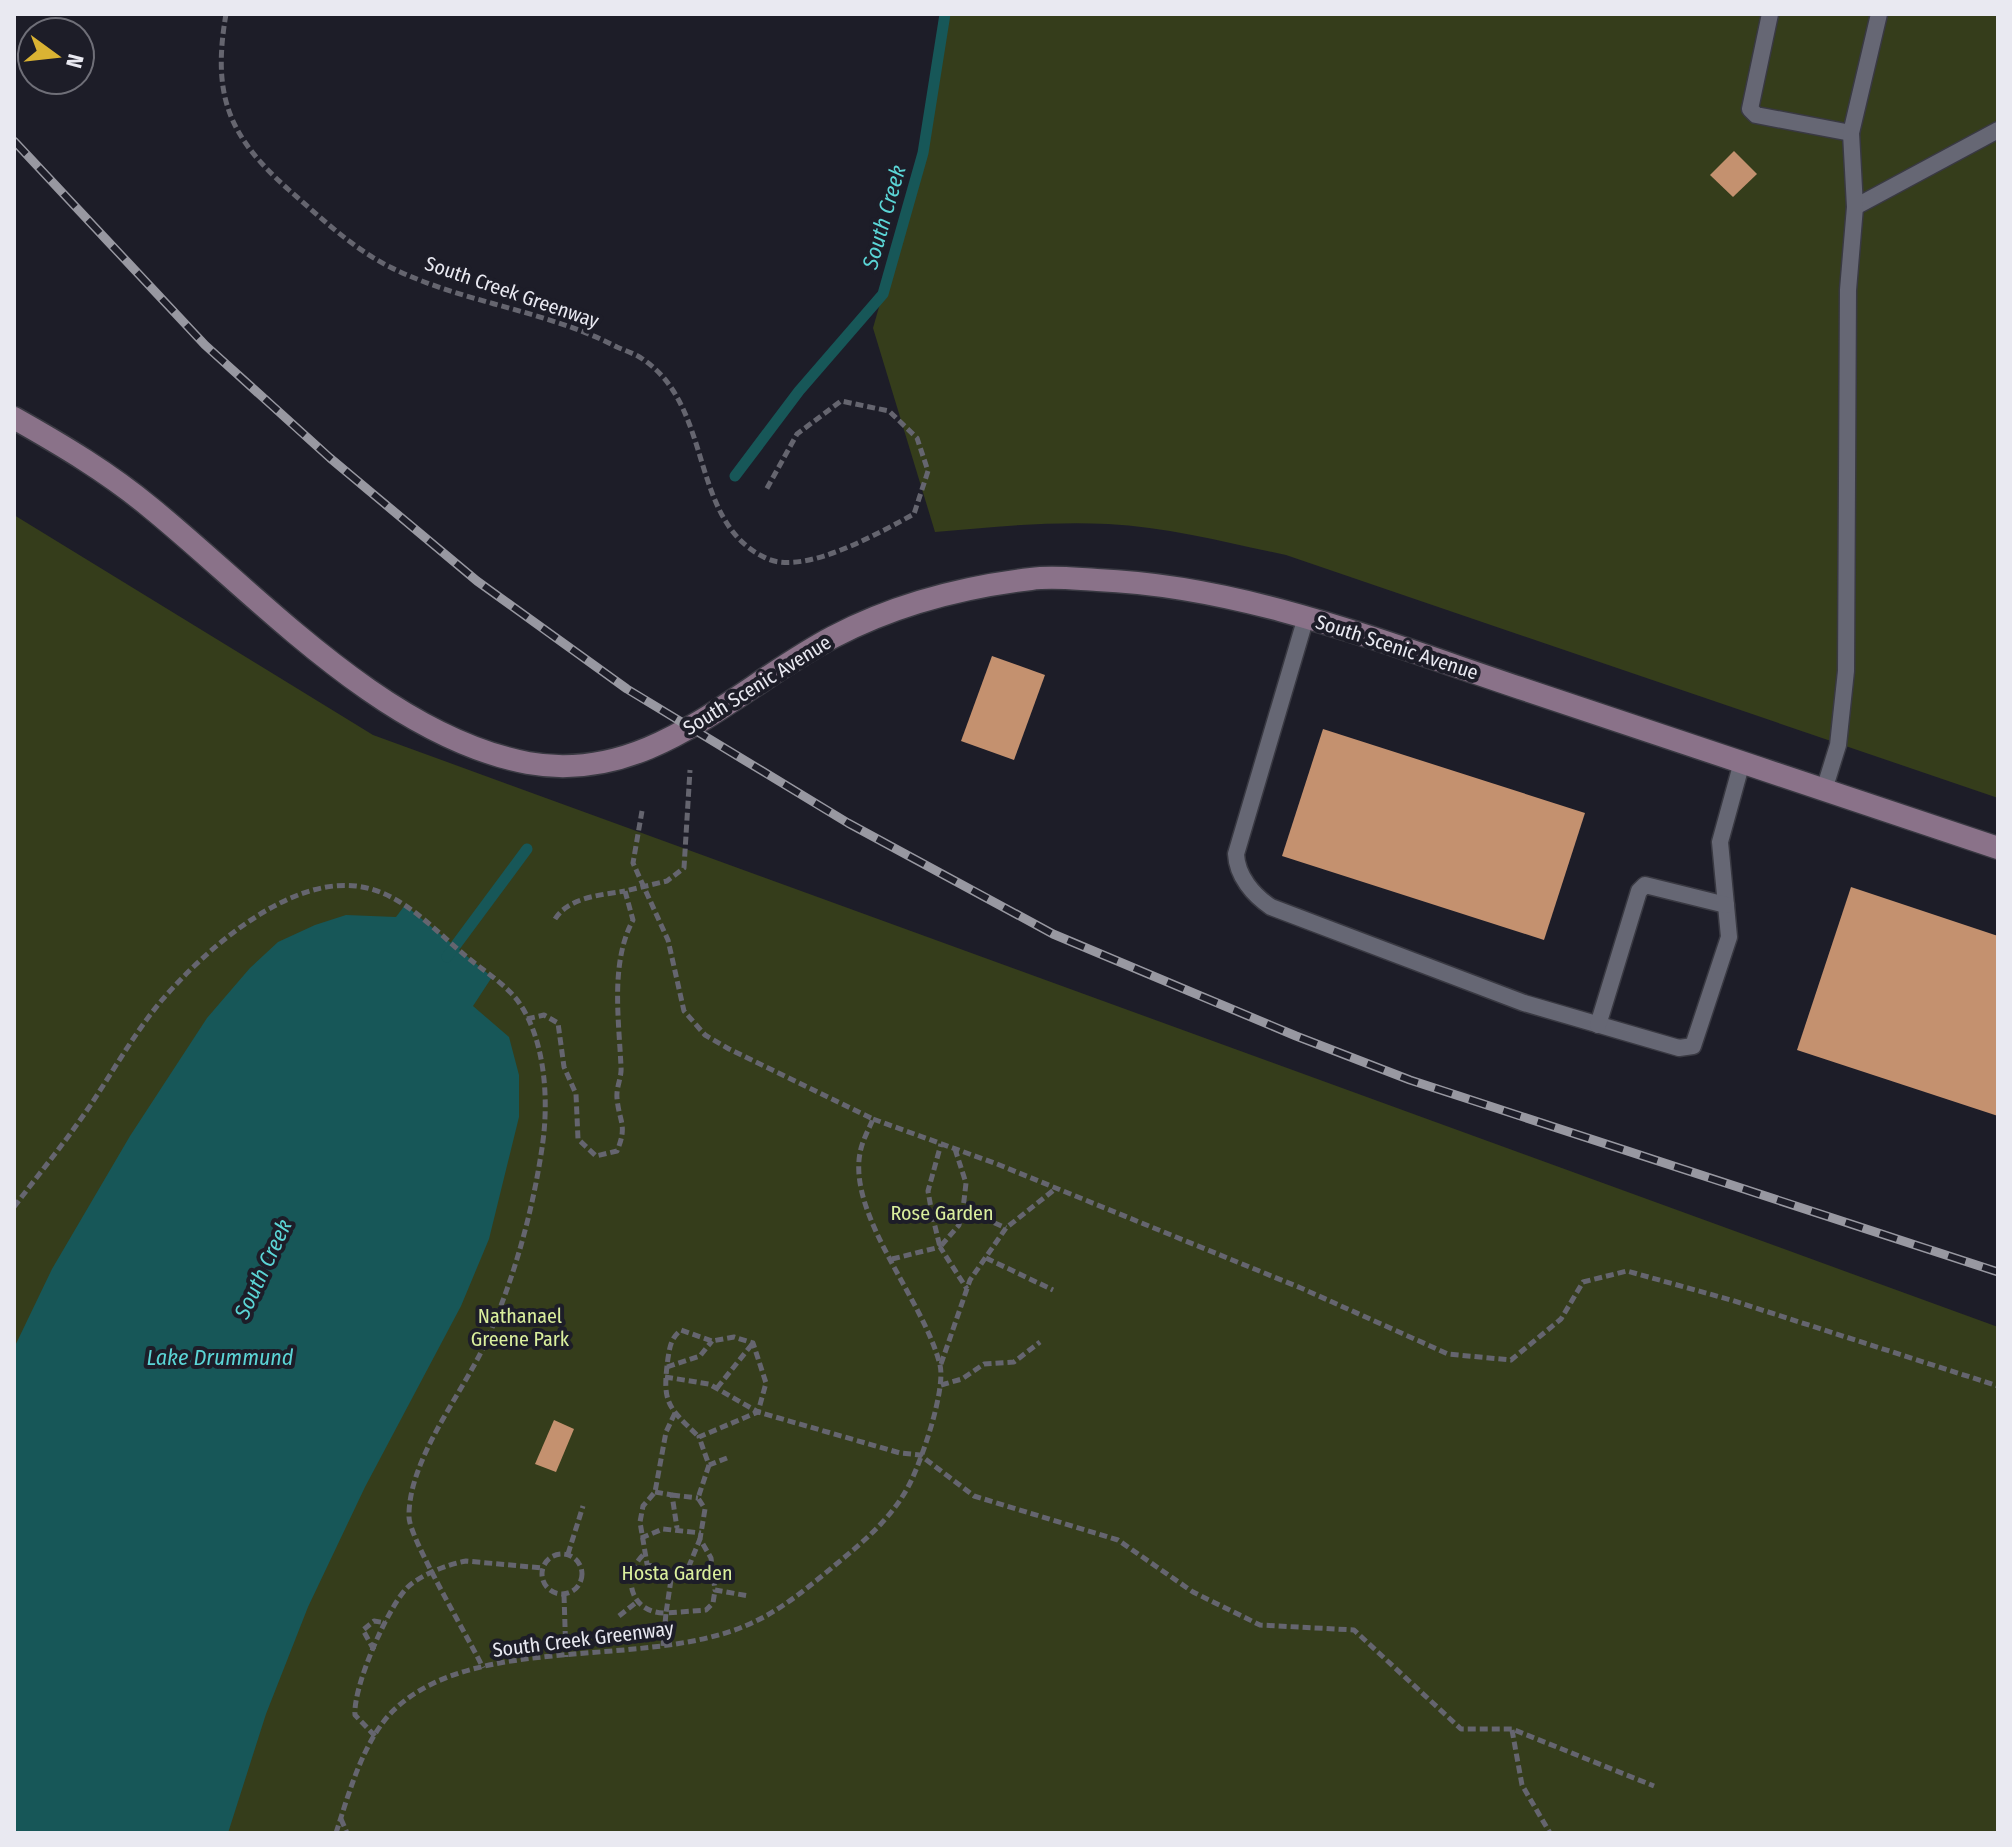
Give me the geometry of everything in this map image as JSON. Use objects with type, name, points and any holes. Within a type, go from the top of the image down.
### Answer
[{"type":"main road","name":"South Scenic Avenue","points":[[14,418],[59,443],[149,506],[313,646],[407,715],[438,732],[528,763],[578,767],[626,759],[648,751],[692,727],[784,665],[869,619],[950,593],[1037,578],[1126,581],[1201,593],[1306,617],[1998,848]]},
{"type":"lane","points":[[1770,14],[1750,109],[1756,115],[1851,133]]},
{"type":"lane","points":[[1824,790],[1838,745],[1846,671],[1848,290],[1855,207],[1851,133],[1879,14]]},
{"type":"lane","points":[[1855,207],[1998,130]]},
{"type":"lane","points":[[1306,617],[1236,854],[1237,867],[1257,897],[1271,907],[1524,1003],[1679,1048],[1693,1046],[1729,937],[1720,842],[1742,762]]},
{"type":"lane","points":[[1598,1025],[1639,891],[1645,885],[1726,905]]},
{"type":"path","name":"South Creek Greenway","points":[[226,14],[222,39],[222,91],[246,149],[330,226],[389,267],[473,297],[589,332],[643,359],[667,380],[691,421],[708,488],[731,529],[766,558],[786,562],[850,549],[914,514],[928,471],[917,438],[889,411],[841,401],[797,434],[766,490]]},
{"type":"path","points":[[555,919],[561,909],[592,896],[667,881],[684,868],[690,770]]},
{"type":"path","points":[[642,811],[633,863],[668,940],[684,1011],[705,1035],[873,1119],[1301,1288],[1448,1354],[1511,1360],[1561,1319],[1583,1282],[1627,1271],[1731,1300],[1998,1386]]},
{"type":"path","points":[[14,1207],[78,1123],[161,1001],[235,932],[266,910],[333,886],[379,892],[405,905],[519,1003],[540,1060],[546,1109],[542,1147],[506,1296],[472,1371],[432,1442],[410,1504],[408,1520],[414,1538],[483,1668]]},
{"type":"path","points":[[527,1019],[544,1015],[558,1023],[564,1067],[576,1094],[578,1139],[596,1156],[617,1151],[625,1132],[616,1096],[621,1071],[617,1013],[623,938],[633,920],[625,891]]},
{"type":"path","name":"South Creek Greenway","points":[[336,1833],[375,1736],[392,1711],[412,1694],[461,1671],[663,1646],[743,1627],[787,1605],[881,1527],[909,1486],[941,1385],[940,1366],[892,1259],[864,1208],[859,1153],[873,1119]]},
{"type":"path","points":[[941,1144],[928,1191],[932,1214],[940,1247],[967,1289]]},
{"type":"path","points":[[892,1259],[940,1247],[959,1225],[966,1183],[955,1149]]},
{"type":"path","points":[[940,1366],[967,1289],[985,1258],[1006,1228],[1055,1189]]},
{"type":"path","points":[[932,1214],[963,1209],[1006,1228]]},
{"type":"path","points":[[985,1258],[1053,1290]]},
{"type":"path","points":[[698,1498],[709,1465],[699,1437],[675,1413],[667,1400],[665,1377],[670,1345],[681,1330],[712,1341],[734,1337],[753,1343]]},
{"type":"path","points":[[667,1367],[700,1356],[712,1341]]},
{"type":"path","points":[[941,1385],[962,1379],[984,1364],[1014,1362],[1040,1342]]},
{"type":"path","points":[[717,1388],[753,1343]]},
{"type":"path","points":[[753,1343],[766,1383],[758,1412]]},
{"type":"path","points":[[665,1377],[696,1379],[758,1412],[900,1453],[920,1455],[974,1496],[1118,1540],[1193,1592],[1260,1625],[1354,1630],[1461,1729],[1512,1729],[1654,1786]]},
{"type":"path","points":[[699,1437],[758,1412]]},
{"type":"path","points":[[675,1413],[666,1432],[655,1492],[643,1506],[641,1538],[647,1564],[677,1574],[689,1566],[700,1536],[705,1509],[698,1498]]},
{"type":"path","points":[[709,1465],[727,1458]]},
{"type":"path","points":[[655,1492],[698,1498]]},
{"type":"path","points":[[672,1495],[677,1528]]},
{"type":"path","points":[[568,1554],[583,1506]]},
{"type":"path","points":[[641,1538],[663,1529],[677,1528],[700,1536],[711,1558],[715,1590],[713,1603],[706,1610],[652,1613],[638,1601],[630,1582],[633,1565],[643,1555]]},
{"type":"path","points":[[568,1554],[580,1562],[580,1584],[564,1594],[554,1592],[545,1585],[543,1568],[551,1556],[568,1554]]},
{"type":"path","points":[[375,1736],[355,1715],[361,1677],[386,1623],[408,1587],[466,1561],[535,1570],[543,1568]]},
{"type":"path","points":[[663,1646],[672,1573]]},
{"type":"path","points":[[715,1590],[749,1596]]},
{"type":"path","points":[[564,1594],[566,1657]]},
{"type":"path","points":[[619,1616],[638,1601]]},
{"type":"path","points":[[374,1650],[363,1630],[374,1621],[386,1623]]},
{"type":"path","points":[[1512,1729],[1522,1785],[1550,1833]]},
{"type":"path","points":[[341,1818],[347,1833]]},
{"type":"green space","points":[[945,14],[1998,14],[1998,798],[1286,555],[1175,532],[1108,524],[1000,526],[935,532],[873,328],[923,153]]},
{"type":"green space","name":"Nathanael Greene Park","points":[[14,515],[373,735],[1998,1327],[1998,1833],[14,1833]]},
{"type":"water","name":"Lake Drummund","points":[[405,905],[492,977],[473,1006],[509,1037],[519,1075],[519,1117],[489,1239],[461,1306],[365,1487],[308,1607],[266,1714],[228,1833],[14,1833],[14,1348],[52,1269],[130,1136],[207,1018],[250,968],[278,942],[315,925],[346,915],[396,917]]},
{"type":"building","points":[[1734,151],[1757,174],[1733,197],[1710,175]]},
{"type":"building","points":[[992,656],[1045,675],[1014,760],[961,741]]},
{"type":"building","points":[[1323,729],[1585,813],[1544,940],[1282,856]]},
{"type":"building","points":[[1851,887],[1998,936],[1998,1116],[1797,1050]]},
{"type":"building","points":[[554,1420],[574,1429],[556,1472],[535,1464]]},
{"type":"waterway","name":"South Creek","points":[[735,476],[799,391],[883,294],[923,153],[945,14]]},
{"type":"waterway","name":"South Creek","points":[[447,957],[527,849]]},
{"type":"railway","points":[[14,141],[205,345],[330,458],[477,581],[627,689],[848,823],[1053,934],[1296,1036],[1410,1080],[1998,1272]]},
{"type":"park label","name":"Rose Garden","points":[[942,1213]]},
{"type":"park label","name":"Hosta Garden","points":[[677,1573]]}]
